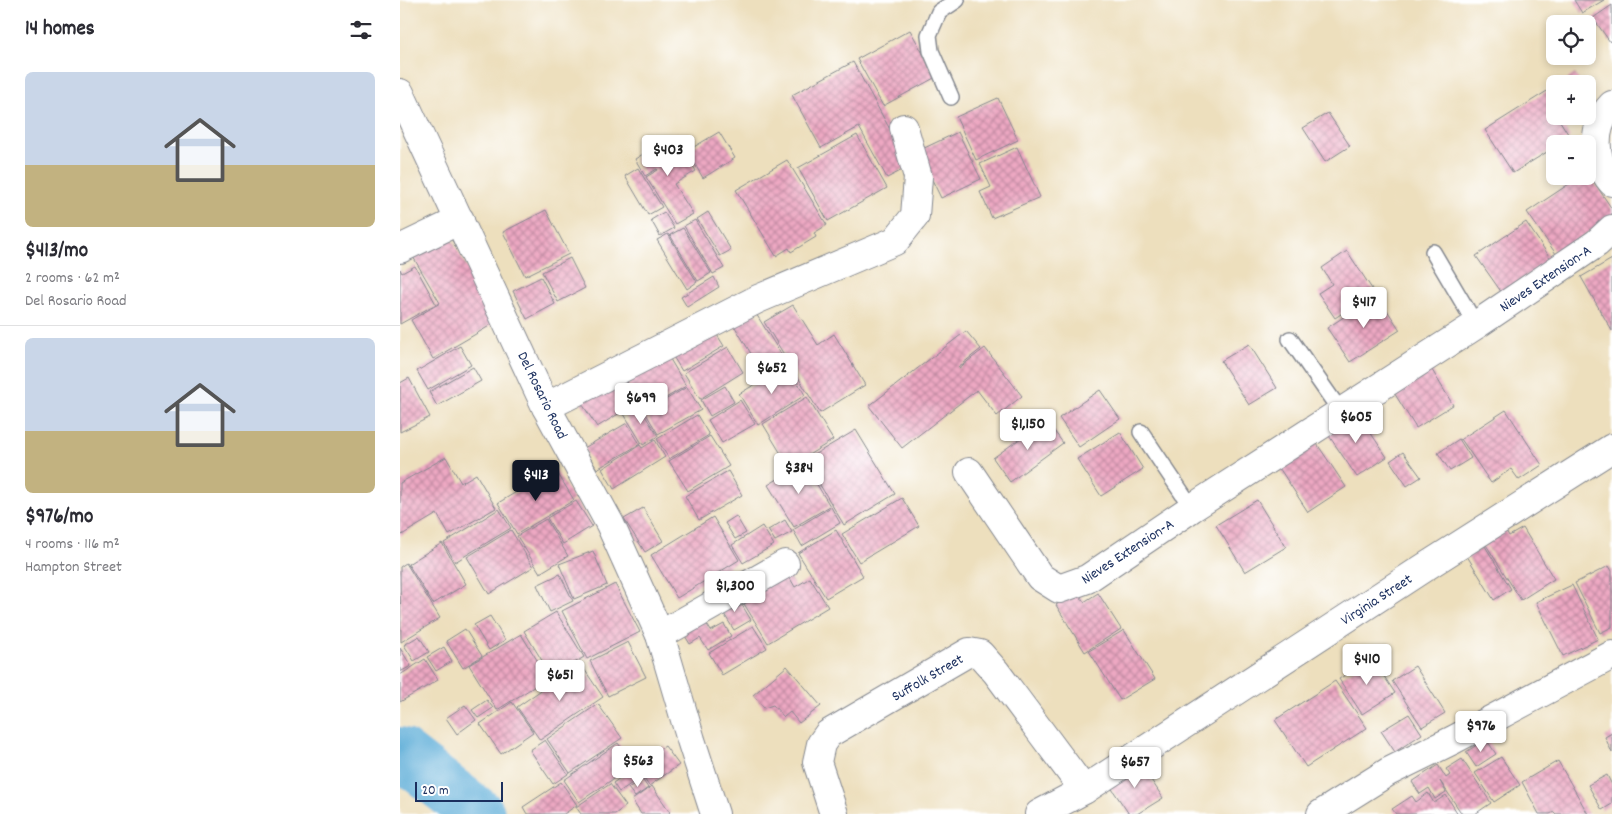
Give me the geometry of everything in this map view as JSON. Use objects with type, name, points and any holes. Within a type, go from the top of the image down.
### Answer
[{"type":"street","name":"Del Rosario Road","points":[[400,93],[546,407],[610,524],[660,635],[715,814]]},
{"type":"street","points":[[1612,105],[1605,112],[1598,129],[1596,147],[1600,165],[1612,182]]},
{"type":"street","points":[[546,407],[758,299],[895,241],[915,216],[918,177],[904,128]]},
{"type":"street","points":[[400,249],[460,220]]},
{"type":"street","name":"Nieves Extension-A","points":[[969,472],[1040,577],[1059,589],[1087,579],[1192,508],[1476,325],[1597,243],[1612,228]]},
{"type":"street","name":"Virginia Street","points":[[1038,814],[1084,790],[1422,569],[1612,448]]},
{"type":"street","points":[[660,635],[785,564]]},
{"type":"street","name":"Suffolk Street","points":[[834,814],[818,762],[821,744],[828,734],[969,652],[980,654],[996,672],[1084,790]]},
{"type":"street","points":[[1321,814],[1388,772],[1612,655]]},
{"type":"lane","points":[[951,97],[931,51],[929,35],[939,12],[957,0]]},
{"type":"lane","points":[[1433,252],[1476,325]]},
{"type":"lane","points":[[1290,339],[1341,412]]},
{"type":"lane","points":[[1141,432],[1192,508]]},
{"type":"building","points":[[1574,0],[1604,0],[1582,13]]},
{"type":"building","points":[[1612,5],[1612,40],[1610,42],[1596,22],[1596,16]]},
{"type":"building","points":[[910,30],[936,77],[883,106],[857,59]]},
{"type":"building","points":[[853,62],[910,166],[887,178],[859,127],[821,148],[792,95]]},
{"type":"building","points":[[1546,92],[1546,125],[1562,125],[1569,135],[1546,135],[1546,153],[1513,173],[1485,130]]},
{"type":"building","points":[[998,98],[1018,140],[976,160],[956,117]]},
{"type":"building","points":[[1328,113],[1350,146],[1325,162],[1303,128]]},
{"type":"building","points":[[719,132],[735,158],[703,178],[687,151]]},
{"type":"building","points":[[958,132],[981,179],[941,198],[918,151]]},
{"type":"building","points":[[857,135],[887,188],[828,221],[798,168]]},
{"type":"building","points":[[678,140],[696,171],[674,184],[693,214],[675,224],[646,177],[658,170],[645,176],[635,159],[653,148],[656,153]]},
{"type":"building","points":[[1017,147],[1040,197],[992,218],[980,192],[991,187],[980,164]]},
{"type":"building","points":[[787,160],[827,225],[814,233],[816,237],[791,252],[789,248],[776,256],[736,190]]},
{"type":"building","points":[[638,168],[662,207],[648,215],[625,176]]},
{"type":"building","points":[[1568,185],[1596,185],[1612,209],[1612,217],[1556,254],[1527,212]]},
{"type":"building","points":[[546,210],[569,254],[525,276],[503,232]]},
{"type":"building","points":[[664,212],[674,228],[660,236],[651,220]]},
{"type":"building","points":[[708,212],[731,250],[720,256],[697,219]]},
{"type":"building","points":[[695,220],[724,268],[713,274],[684,226]]},
{"type":"building","points":[[1526,222],[1551,259],[1502,293],[1476,256]]},
{"type":"building","points":[[683,228],[711,273],[698,281],[670,235]]},
{"type":"building","points":[[668,234],[697,282],[687,289],[657,240]]},
{"type":"building","points":[[449,235],[498,321],[433,359],[411,320],[440,303],[412,255]]},
{"type":"building","points":[[1347,251],[1374,292],[1335,318],[1318,293],[1332,284],[1322,268]]},
{"type":"building","points":[[570,258],[585,288],[558,302],[542,272]]},
{"type":"building","points":[[1612,259],[1612,331],[1581,277]]},
{"type":"building","points":[[415,266],[436,304],[400,324],[400,269],[402,273]]},
{"type":"building","points":[[541,277],[555,304],[527,319],[513,291]]},
{"type":"building","points":[[714,277],[719,287],[687,307],[681,297]]},
{"type":"building","points":[[1377,295],[1400,330],[1350,362],[1327,328]]},
{"type":"building","points":[[750,304],[784,359],[762,372],[729,317]]},
{"type":"building","points":[[793,305],[818,345],[834,334],[865,385],[820,413],[764,322]]},
{"type":"building","points":[[711,325],[724,346],[682,371],[669,350]]},
{"type":"building","points":[[966,331],[981,349],[958,367],[985,348],[1022,396],[997,416],[977,390],[902,448],[869,406]]},
{"type":"building","points":[[1249,344],[1277,388],[1249,405],[1221,361]]},
{"type":"building","points":[[460,346],[471,365],[428,390],[417,371]]},
{"type":"building","points":[[728,347],[743,372],[700,399],[684,373]]},
{"type":"building","points":[[664,349],[686,386],[644,411],[622,373]]},
{"type":"building","points":[[1426,360],[1453,405],[1416,428],[1388,383]]},
{"type":"building","points":[[787,365],[805,395],[758,425],[739,394]]},
{"type":"building","points":[[473,367],[481,381],[437,406],[429,392]]},
{"type":"building","points":[[621,374],[638,402],[597,427],[579,399]]},
{"type":"building","points":[[409,378],[430,417],[400,432],[400,383]]},
{"type":"building","points":[[725,386],[734,402],[710,416],[701,400]]},
{"type":"building","points":[[687,387],[701,410],[658,434],[645,412]]},
{"type":"building","points":[[1100,390],[1120,419],[1079,447],[1059,418]]},
{"type":"building","points":[[807,397],[833,440],[789,467],[763,424]]},
{"type":"building","points":[[740,400],[755,424],[722,443],[708,420]]},
{"type":"building","points":[[638,405],[658,436],[643,445],[624,414]]},
{"type":"building","points":[[1355,410],[1387,457],[1357,477],[1325,430]]},
{"type":"building","points":[[1506,410],[1542,465],[1519,480],[1511,469],[1491,483],[1461,439]]},
{"type":"building","points":[[697,415],[709,435],[669,459],[657,439]]},
{"type":"building","points":[[1046,420],[1063,443],[1010,482],[993,458]]},
{"type":"building","points":[[627,423],[640,444],[597,469],[584,448]]},
{"type":"building","points":[[856,430],[895,494],[844,525],[805,460]]},
{"type":"building","points":[[1120,432],[1143,469],[1101,496],[1077,459]]},
{"type":"building","points":[[1311,435],[1346,487],[1308,512],[1274,460]]},
{"type":"building","points":[[710,436],[729,466],[688,491],[669,461]]},
{"type":"building","points":[[1459,439],[1471,458],[1450,471],[1438,453]]},
{"type":"building","points":[[655,440],[665,457],[614,489],[602,469],[640,445],[642,448]]},
{"type":"building","points":[[1403,452],[1421,477],[1407,486],[1390,461]]},
{"type":"building","points":[[446,457],[461,483],[476,474],[496,508],[449,535],[437,514],[400,536],[400,483]]},
{"type":"building","points":[[804,463],[830,506],[794,527],[768,485]]},
{"type":"building","points":[[555,469],[574,500],[517,534],[498,503]]},
{"type":"building","points":[[728,471],[742,495],[699,520],[685,496]]},
{"type":"building","points":[[902,498],[919,526],[859,562],[842,534]]},
{"type":"building","points":[[1257,500],[1286,547],[1245,572],[1216,525]]},
{"type":"building","points":[[576,501],[592,526],[563,544],[547,518]]},
{"type":"building","points":[[831,507],[840,523],[802,546],[793,530]]},
{"type":"building","points":[[643,508],[663,541],[645,552],[624,519]]},
{"type":"building","points":[[499,509],[511,528],[455,562],[444,543]]},
{"type":"building","points":[[736,516],[746,533],[735,539],[725,523]]},
{"type":"building","points":[[713,517],[739,560],[677,598],[651,555]]},
{"type":"building","points":[[546,519],[568,556],[540,573],[517,536]]},
{"type":"building","points":[[785,520],[792,532],[775,541],[768,530]]},
{"type":"building","points":[[762,526],[774,545],[743,563],[732,545]]},
{"type":"building","points":[[1504,527],[1509,536],[1523,528],[1554,579],[1521,600],[1483,540]]},
{"type":"building","points":[[511,530],[533,567],[489,594],[467,557]]},
{"type":"building","points":[[836,530],[863,576],[826,598],[798,553]]},
{"type":"building","points":[[442,543],[466,584],[433,604],[408,564]]},
{"type":"building","points":[[1485,546],[1511,589],[1494,600],[1467,556]]},
{"type":"building","points":[[593,551],[607,585],[574,599],[559,564]]},
{"type":"building","points":[[406,563],[440,618],[401,642],[400,567]]},
{"type":"building","points":[[783,566],[795,587],[810,578],[828,607],[768,643],[738,594]]},
{"type":"building","points":[[1609,566],[1612,571],[1612,627],[1600,633],[1575,583]]},
{"type":"building","points":[[560,574],[573,601],[550,612],[537,585]]},
{"type":"building","points":[[615,584],[640,632],[587,659],[562,611]]},
{"type":"building","points":[[1572,585],[1598,639],[1563,656],[1536,602]]},
{"type":"building","points":[[1077,591],[1084,602],[1098,593],[1121,629],[1085,652],[1056,605]]},
{"type":"building","points":[[736,595],[751,620],[734,630],[719,606]]},
{"type":"building","points":[[556,612],[584,657],[552,677],[524,631]]},
{"type":"building","points":[[490,616],[505,640],[489,650],[474,625]]},
{"type":"building","points":[[703,618],[711,631],[724,624],[731,636],[708,650],[700,638],[690,644],[682,631]]},
{"type":"building","points":[[753,626],[767,648],[722,675],[709,653]]},
{"type":"building","points":[[465,629],[482,656],[463,668],[446,641]]},
{"type":"building","points":[[1124,630],[1155,679],[1120,700],[1089,651]]},
{"type":"building","points":[[521,634],[548,678],[497,710],[469,665]]},
{"type":"building","points":[[419,636],[429,652],[414,661],[404,645]]},
{"type":"building","points":[[628,642],[646,677],[608,696],[590,661]]},
{"type":"building","points":[[444,647],[452,661],[436,671],[427,657]]},
{"type":"building","points":[[400,648],[411,666],[400,672]]},
{"type":"building","points":[[1372,658],[1395,693],[1362,714],[1339,679]]},
{"type":"building","points":[[425,659],[438,680],[400,702],[400,675]]},
{"type":"building","points":[[580,663],[603,697],[540,740],[517,707]]},
{"type":"building","points":[[787,666],[821,706],[799,723],[790,712],[784,717],[773,705],[764,708],[753,695]]},
{"type":"building","points":[[1415,666],[1445,713],[1422,727],[1392,681]]},
{"type":"building","points":[[1335,681],[1367,728],[1306,767],[1275,720]]},
{"type":"building","points":[[487,700],[493,708],[478,718],[472,710]]},
{"type":"building","points":[[512,702],[533,732],[501,754],[480,724]]},
{"type":"building","points":[[598,704],[622,738],[570,773],[547,739]]},
{"type":"building","points":[[465,705],[476,720],[457,734],[446,718]]},
{"type":"building","points":[[1409,714],[1422,734],[1395,752],[1381,731]]},
{"type":"building","points":[[1612,733],[1612,753],[1605,737]]},
{"type":"building","points":[[1486,739],[1496,754],[1476,767],[1466,752]]},
{"type":"building","points":[[545,740],[568,774],[553,784],[530,750]]},
{"type":"building","points":[[618,743],[634,765],[579,802],[564,780]]},
{"type":"building","points":[[665,746],[679,765],[649,786],[635,766]]},
{"type":"building","points":[[1501,757],[1520,785],[1494,802],[1475,773]]},
{"type":"building","points":[[1462,759],[1491,803],[1475,814],[1462,814],[1440,781],[1446,792],[1435,799],[1429,788],[1420,794],[1412,782],[1438,765],[1446,778],[1450,775],[1446,769]]},
{"type":"building","points":[[1138,760],[1163,798],[1137,814],[1129,814],[1106,780]]},
{"type":"building","points":[[1558,761],[1588,814],[1556,814],[1554,812],[1539,814],[1522,782]]},
{"type":"building","points":[[631,770],[638,779],[619,792],[613,783]]},
{"type":"building","points":[[1607,775],[1612,785],[1612,804],[1602,810],[1588,785]]},
{"type":"building","points":[[642,779],[648,788],[635,797],[628,788]]},
{"type":"building","points":[[561,782],[577,805],[564,814],[527,814],[523,807]]},
{"type":"building","points":[[610,784],[626,806],[615,814],[581,814],[576,807]]},
{"type":"building","points":[[652,786],[670,812],[668,814],[641,814],[632,800]]},
{"type":"building","points":[[1428,793],[1434,803],[1446,795],[1458,814],[1396,814],[1392,809],[1412,796],[1416,802]]},
{"type":"waterway","points":[[400,753],[479,814]]}]
